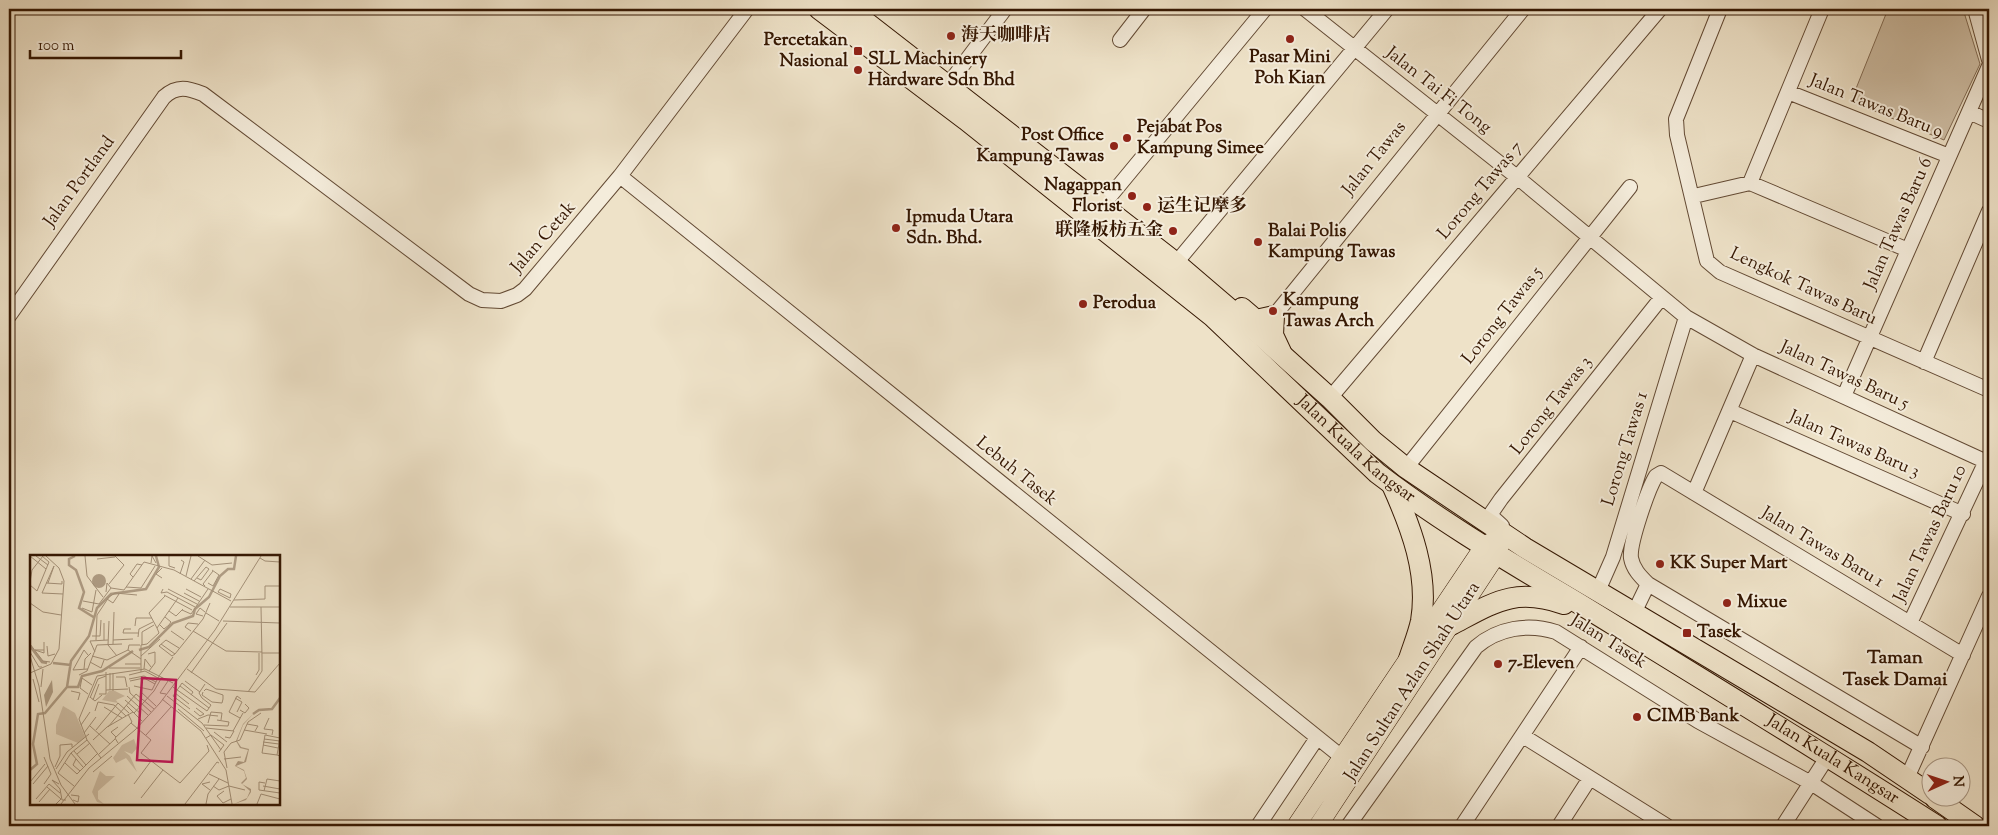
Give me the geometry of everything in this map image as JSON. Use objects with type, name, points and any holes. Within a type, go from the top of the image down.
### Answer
[{"type":"highway","name":"Jalan Kuala Kangsar","points":[[819,9],[1188,286],[1259,334],[1330,398],[1374,441],[1406,468],[1506,536],[1868,752],[1920,787]]},
{"type":"highway","name":"Jalan Kuala Kangsar","points":[[849,9],[1176,263],[1188,286],[1212,317],[1377,473],[1490,550],[1828,756],[1937,826]]},
{"type":"highway","points":[[1188,286],[1222,291],[1256,320],[1274,316],[1273,335],[1282,355]]},
{"type":"highway","points":[[1259,334],[1258,343],[1261,351],[1313,402],[1333,430]]},
{"type":"highway","points":[[1392,484],[1411,526],[1420,565],[1423,597],[1420,623],[1408,662]]},
{"type":"highway","points":[[1452,625],[1488,606],[1512,598],[1542,596],[1567,605],[1584,607]]},
{"type":"highway","points":[[1726,668],[1733,681],[1739,686],[1813,731],[1821,738],[1828,756],[1837,751],[1848,749],[1868,752]]},
{"type":"highway","points":[[1860,776],[1886,782],[1907,778],[1908,790],[1912,797],[1953,826]]},
{"type":"highway","points":[[1949,808],[1975,826]]},
{"type":"main road","name":"Jalan Sultan Azlan Shah Utara","points":[[1296,826],[1408,662],[1490,550],[1506,536]]},
{"type":"main road","name":"Jalan Sultan Azlan Shah Utara","points":[[1318,826],[1452,625],[1490,550]]},
{"type":"street","name":"Jalan Cetak","points":[[193,90],[203,94],[450,281],[482,300],[501,301],[517,295],[525,289],[620,176],[747,9]]},
{"type":"street","points":[[947,86],[1005,9]]},
{"type":"street","points":[[1120,40],[1144,9]]},
{"type":"street","points":[[1102,206],[1265,9]]},
{"type":"street","name":"Jalan Tai Fi Tong","points":[[1305,9],[1517,177],[1686,317]]},
{"type":"street","points":[[1176,263],[1387,9]]},
{"type":"street","name":"Jalan Tawas","points":[[1259,334],[1523,9]]},
{"type":"street","name":"Lorong Tawas 7","points":[[1330,398],[1660,9]]},
{"type":"street","name":"Lengkok Tawas Baru","points":[[1720,9],[1676,119],[1677,135],[1694,196],[1707,261],[1716,268],[1869,338],[1989,390]]},
{"type":"street","points":[[1750,183],[1822,9]]},
{"type":"street","points":[[1981,16],[1989,60]]},
{"type":"street","name":"Jalan Tawas Baru 6","points":[[1844,396],[1989,66]]},
{"type":"street","name":"Jalan Portland","points":[[9,316],[164,97],[174,89],[193,90]]},
{"type":"street","name":"Jalan Tawas Baru 9","points":[[1788,92],[1950,156]]},
{"type":"street","points":[[1969,112],[1989,121]]},
{"type":"street","name":"Lebuh Tasek","points":[[620,176],[1343,758]]},
{"type":"street","points":[[1694,196],[1750,183],[1908,250]]},
{"type":"street","name":"Lorong Tawas 5","points":[[1406,468],[1630,187]]},
{"type":"street","points":[[1924,362],[1989,211]]},
{"type":"street","name":"Lorong Tawas 3","points":[[1506,536],[1505,528],[1490,515],[1662,296]]},
{"type":"street","name":"Jalan Tawas Baru 5","points":[[1686,317],[1753,354],[1988,462]]},
{"type":"street","name":"Lorong Tawas 1","points":[[1598,591],[1613,556],[1686,317]]},
{"type":"street","points":[[1694,493],[1753,354]]},
{"type":"street","name":"Jalan Tawas Baru 3","points":[[1730,411],[1962,514]]},
{"type":"street","name":"Jalan Tawas Baru 10","points":[[1910,623],[1988,462]]},
{"type":"street","name":"Jalan Tawas Baru 1","points":[[1648,584],[1633,566],[1631,552],[1653,481],[1656,476],[1661,474],[1963,655]]},
{"type":"street","points":[[1634,613],[1648,584],[1922,747]]},
{"type":"street","points":[[1907,778],[1989,596]]},
{"type":"street","name":"Jalan Tasek","points":[[1348,826],[1476,647],[1484,640],[1502,631],[1538,627],[1556,632],[1698,720],[1811,783],[1877,826]]},
{"type":"street","points":[[1462,826],[1581,647]]},
{"type":"street","points":[[1523,736],[1668,826]]},
{"type":"street","points":[[1258,826],[1317,738]]},
{"type":"street","points":[[1783,826],[1828,756]]},
{"type":"street","points":[[1559,826],[1590,778]]},
{"type":"shaded area","points":[[1888,9],[1963,9],[1980,64],[1944,140],[1851,101]]},
{"type":"place","name":"海天咖啡店","points":[[951,36]]},
{"type":"place","name":"Pasar Mini Poh Kian","points":[[1290,39]]},
{"type":"place","name":"Percetakan Nasional","points":[[858,51]]},
{"type":"place","name":"SLL Machinery Hardware Sdn Bhd","points":[[858,70]]},
{"type":"place","name":"Pejabat Pos Kampung Simee","points":[[1127,138]]},
{"type":"place","name":"Post Office Kampung Tawas","points":[[1114,146]]},
{"type":"place","name":"Nagappan Florist","points":[[1132,196]]},
{"type":"place","name":"运生记摩多","points":[[1147,207]]},
{"type":"place","name":"Ipmuda Utara Sdn. Bhd.","points":[[896,228]]},
{"type":"place","name":"联隆板枋五金","points":[[1173,231]]},
{"type":"place","name":"Balai Polis Kampung Tawas","points":[[1258,242]]},
{"type":"place","name":"Perodua","points":[[1083,304]]},
{"type":"place","name":"Kampung Tawas Arch","points":[[1273,311]]},
{"type":"place","name":"KK Super Mart","points":[[1660,564]]},
{"type":"place","name":"Mixue","points":[[1727,603]]},
{"type":"place","name":"Tasek","points":[[1687,633]]},
{"type":"place","name":"7-Eleven","points":[[1498,664]]},
{"type":"place","name":"CIMB Bank","points":[[1637,717]]},
{"type":"district","name":"Taman Tasek Damai","points":[[1895,669]]}]
